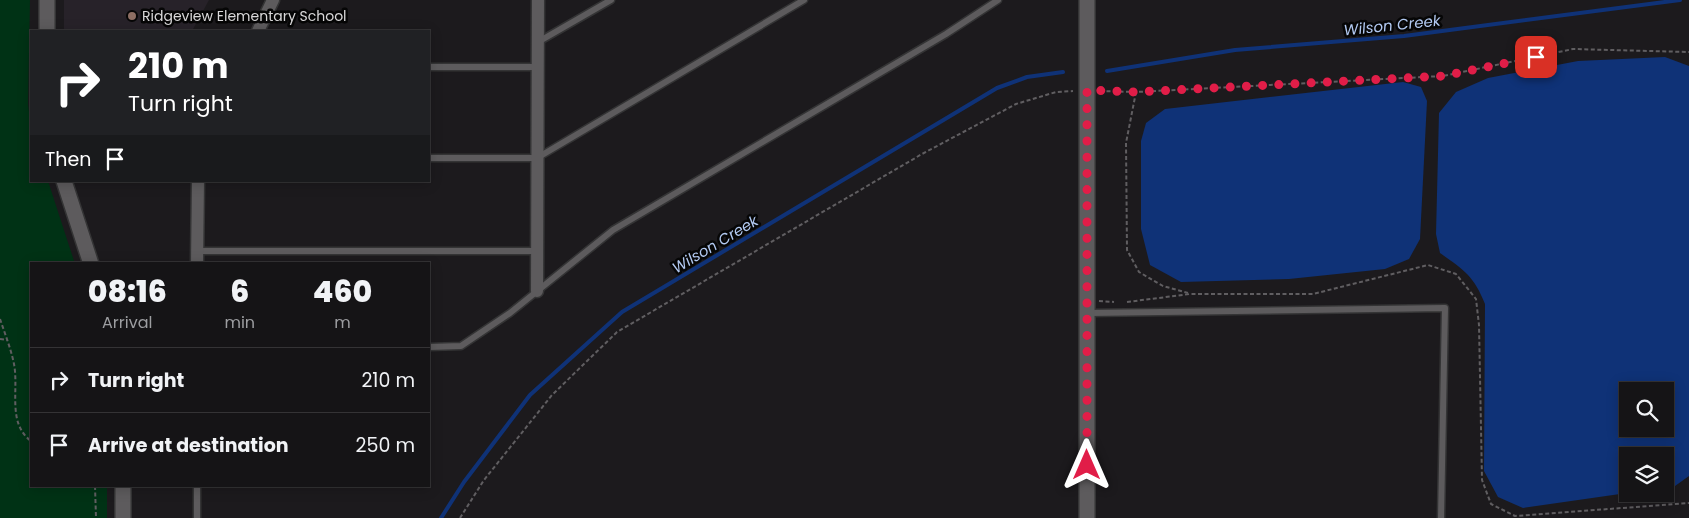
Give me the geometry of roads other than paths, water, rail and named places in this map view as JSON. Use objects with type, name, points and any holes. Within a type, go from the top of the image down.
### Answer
[{"type":"main road","points":[[47,0],[47,30]]},
{"type":"main road","points":[[1086,0],[1088,518]]},
{"type":"main road","points":[[64,182],[90,262]]},
{"type":"main road","points":[[123,487],[123,518]]},
{"type":"street","points":[[258,30],[273,0]]},
{"type":"street","points":[[536,291],[538,0]]},
{"type":"street","points":[[197,258],[198,182]]},
{"type":"lane","points":[[537,42],[611,0]]},
{"type":"lane","points":[[430,158],[537,158],[804,0]]},
{"type":"lane","points":[[430,347],[461,346],[510,313],[613,230],[946,34],[998,0]]},
{"type":"lane","points":[[430,68],[537,67]]},
{"type":"lane","points":[[197,258],[537,251]]},
{"type":"lane","points":[[1087,307],[1445,308],[1441,518]]},
{"type":"lane","points":[[197,487],[197,518]]},
{"type":"water","points":[[1665,57],[1689,66],[1689,476],[1675,486],[1674,447],[1619,447],[1619,494],[1523,508],[1498,497],[1484,471],[1485,304],[1477,287],[1467,274],[1440,253],[1436,234],[1439,113],[1456,92],[1488,78],[1578,61]]},
{"type":"water","points":[[1403,82],[1421,87],[1427,101],[1420,239],[1409,259],[1385,269],[1289,279],[1181,282],[1150,265],[1141,229],[1141,141],[1146,123],[1165,109]]},
{"type":"waterway","name":"Wilson Creek","points":[[1107,71],[1235,50],[1404,36],[1680,0]]},
{"type":"waterway","name":"Wilson Creek","points":[[441,518],[464,482],[530,395],[622,312],[997,88],[1027,77],[1063,72]]},
{"type":"place","name":"Ridgeview Elementary School","points":[[132,16]]}]
